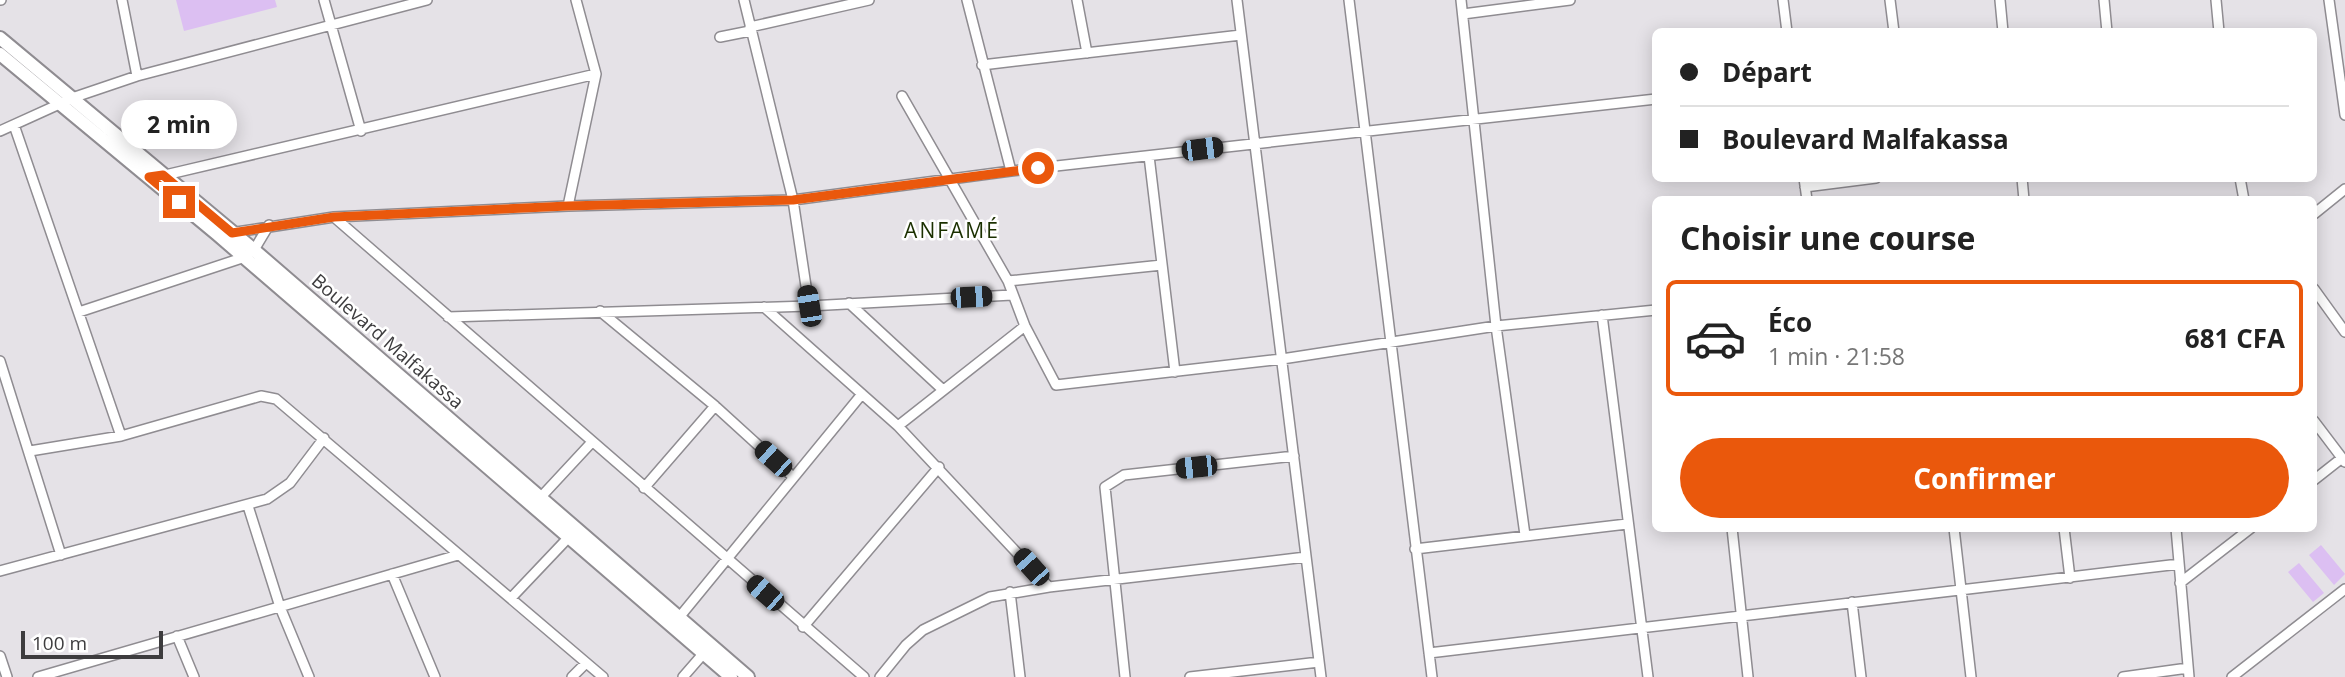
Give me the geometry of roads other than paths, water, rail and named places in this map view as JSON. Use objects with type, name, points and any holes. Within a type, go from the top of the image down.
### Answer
[{"type":"main road","name":"Boulevard Malfakassa","points":[[0,38],[75,97],[540,498],[676,622],[703,654],[731,677]]},
{"type":"main road","name":"Boulevard Malfakassa","points":[[0,54],[217,234],[568,538],[748,677]]},
{"type":"street","points":[[122,0],[137,76]]},
{"type":"street","points":[[324,0],[361,131]]},
{"type":"street","points":[[0,131],[75,97],[137,76],[427,0]]},
{"type":"street","points":[[568,206],[596,74],[576,0]]},
{"type":"street","points":[[744,0],[793,200],[809,306]]},
{"type":"street","points":[[720,37],[869,0]]},
{"type":"street","points":[[967,0],[1011,170]]},
{"type":"street","points":[[1077,0],[1087,53]]},
{"type":"street","points":[[1237,0],[1321,677]]},
{"type":"street","points":[[1349,0],[1432,677]]},
{"type":"street","points":[[1461,0],[1496,326],[1525,535]]},
{"type":"street","points":[[1463,14],[1570,0]]},
{"type":"street","points":[[1783,0],[1786,28]]},
{"type":"street","points":[[1890,0],[1894,28]]},
{"type":"street","points":[[2000,0],[2003,28]]},
{"type":"street","points":[[2104,0],[2107,28]]},
{"type":"street","points":[[2216,0],[2219,28]]},
{"type":"street","points":[[2329,0],[2345,116]]},
{"type":"street","points":[[982,65],[1241,35]]},
{"type":"street","points":[[149,177],[361,131],[596,74]]},
{"type":"street","points":[[902,96],[1008,281],[1025,326],[1056,385],[1282,359],[1496,326],[1652,310]]},
{"type":"street","points":[[217,234],[334,217],[568,206],[793,200],[1011,170],[1652,99]]},
{"type":"street","points":[[14,125],[121,436]]},
{"type":"street","points":[[1149,156],[1175,372]]},
{"type":"street","points":[[2317,212],[2345,189]]},
{"type":"street","points":[[334,217],[864,677]]},
{"type":"street","points":[[79,312],[242,258],[254,250],[269,225]]},
{"type":"street","points":[[1008,281],[1162,265]]},
{"type":"street","points":[[2317,293],[2345,332]]},
{"type":"street","points":[[448,317],[809,306],[1012,295]]},
{"type":"street","points":[[849,303],[942,389]]},
{"type":"street","points":[[764,307],[898,426],[1049,587]]},
{"type":"street","points":[[600,312],[715,406],[792,477]]},
{"type":"street","points":[[1602,315],[1648,677]]},
{"type":"street","points":[[898,426],[1025,326]]},
{"type":"street","points":[[0,361],[61,555]]},
{"type":"street","points":[[676,622],[862,394]]},
{"type":"street","points":[[30,451],[121,436],[261,396],[276,399],[603,677]]},
{"type":"street","points":[[644,488],[715,406]]},
{"type":"street","points":[[2317,425],[2343,460],[2317,478]]},
{"type":"street","points":[[0,571],[248,506],[278,493],[324,438]]},
{"type":"street","points":[[540,498],[592,442]]},
{"type":"street","points":[[1125,677],[1105,487],[1117,477],[1294,456]]},
{"type":"street","points":[[803,626],[939,467]]},
{"type":"street","points":[[248,506],[281,607],[309,677]]},
{"type":"street","points":[[1415,549],[1627,524]]},
{"type":"street","points":[[1732,532],[1748,677]]},
{"type":"street","points":[[1954,532],[1971,677]]},
{"type":"street","points":[[2064,532],[2070,578]]},
{"type":"street","points":[[2123,677],[2188,673],[2176,532]]},
{"type":"street","points":[[2180,583],[2246,532]]},
{"type":"street","points":[[512,597],[568,538]]},
{"type":"street","points":[[38,677],[458,555]]},
{"type":"street","points":[[880,677],[906,645],[923,630],[964,608],[1010,592],[1306,557]]},
{"type":"street","points":[[1429,653],[2179,564]]},
{"type":"street","points":[[392,574],[435,677]]},
{"type":"street","points":[[2232,677],[2345,589]]},
{"type":"street","points":[[1010,592],[1020,676]]},
{"type":"street","points":[[1852,602],[1861,677]]},
{"type":"street","points":[[177,636],[194,677]]},
{"type":"street","points":[[683,677],[703,654]]},
{"type":"street","points":[[0,656],[7,677]]},
{"type":"street","points":[[1190,677],[1319,662]]},
{"type":"street","points":[[572,677],[586,663]]},
{"type":"district","name":"ANFAMÉ","points":[[952,231]]}]
